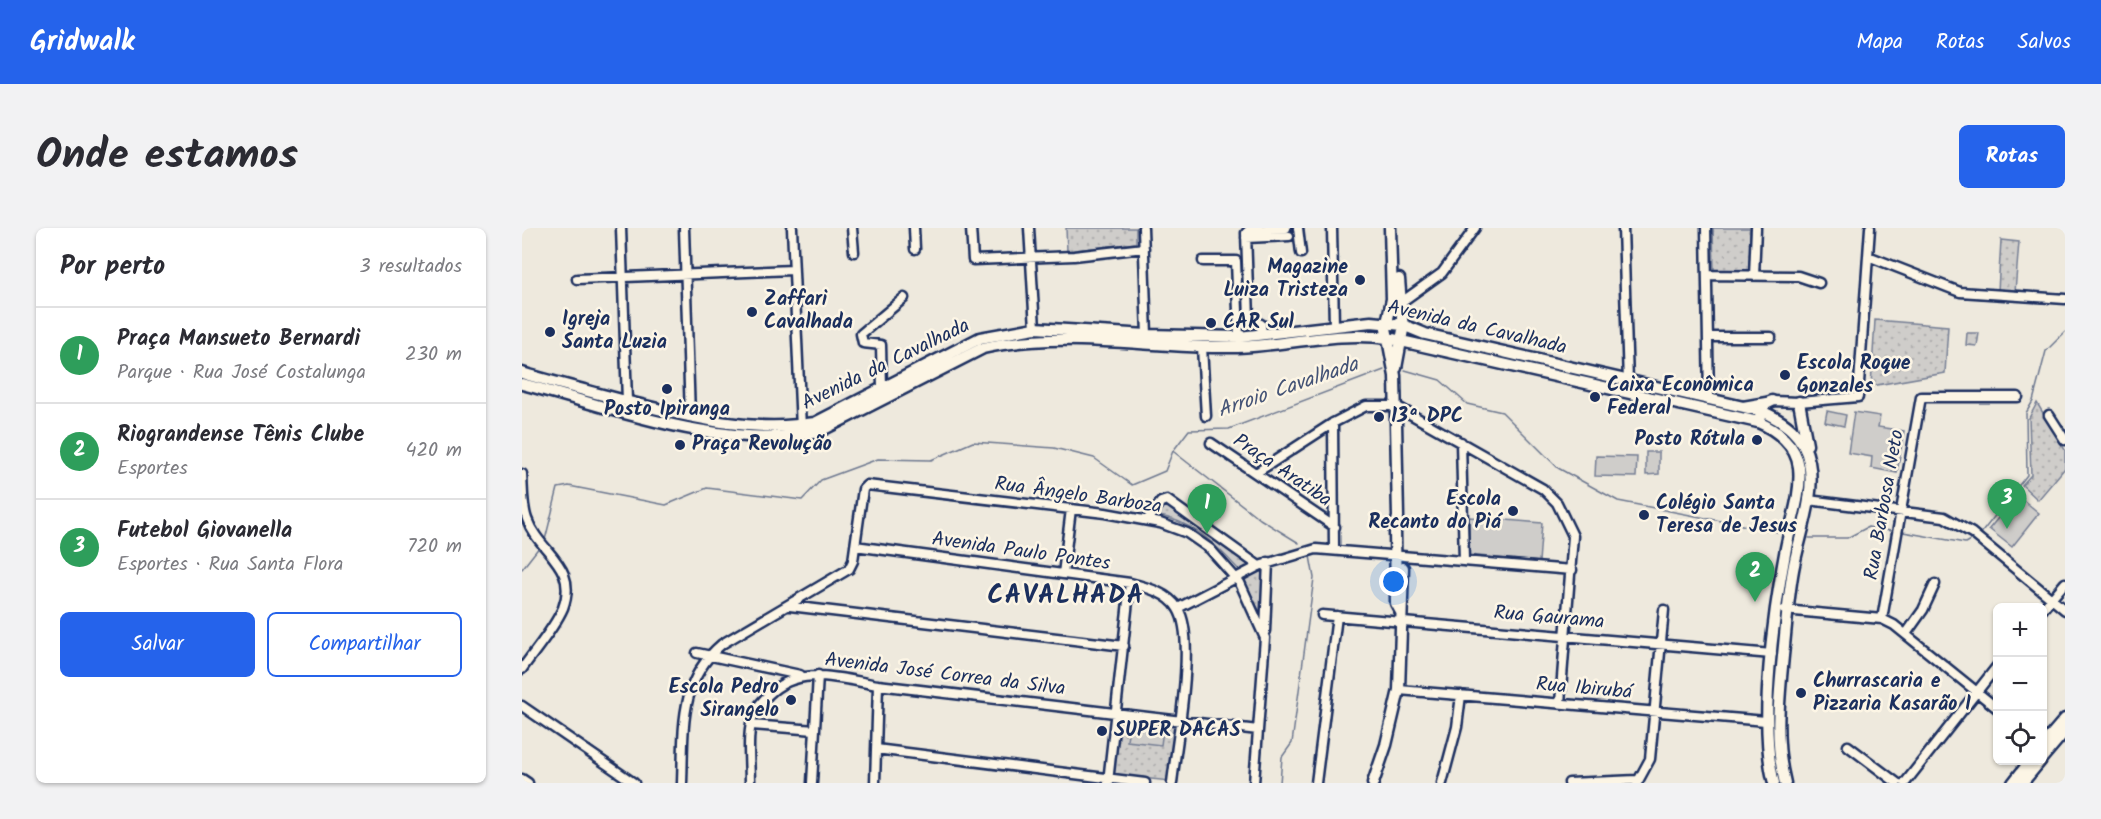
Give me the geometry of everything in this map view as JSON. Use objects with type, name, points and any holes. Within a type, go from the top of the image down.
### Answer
[{"type":"main road","points":[[1390,228],[1396,301],[1402,325],[1395,376]]},
{"type":"main road","points":[[1373,783],[1386,745],[1399,690],[1401,617],[1396,603],[1399,555],[1395,376],[1386,322],[1396,301],[1396,228]]},
{"type":"main road","points":[[1371,322],[1396,301]]},
{"type":"main road","name":"Avenida da Cavalhada","points":[[522,384],[651,418],[748,437],[801,430],[980,338],[1035,328],[1147,335],[1239,337],[1386,322],[1402,325],[1425,334],[1761,411],[1792,429],[1809,460],[1808,500],[1772,654],[1767,721],[1769,763],[1774,783]]},
{"type":"main road","points":[[1000,344],[1025,338],[1035,328]]},
{"type":"main road","name":"Avenida da Cavalhada","points":[[522,375],[690,417],[747,427],[818,432],[983,348],[1000,344],[1045,339],[1203,347],[1352,336],[1388,338],[1758,422],[1773,429],[1788,443],[1799,468],[1799,486],[1783,610],[1777,721],[1779,762],[1785,783]]},
{"type":"main road","points":[[1601,386],[1623,386],[1628,382]]},
{"type":"main road","points":[[1758,422],[1761,411],[1772,401]]},
{"type":"main road","points":[[1799,402],[1809,460]]},
{"type":"main road","points":[[651,418],[685,420],[690,417]]},
{"type":"main road","points":[[1799,468],[1802,494],[1808,500]]},
{"type":"main road","points":[[2047,741],[2065,719]]},
{"type":"main road","points":[[2047,753],[2065,731]]},
{"type":"main road","points":[[2013,783],[2027,765]]},
{"type":"main road","points":[[2022,783],[2037,765]]},
{"type":"street","points":[[621,228],[627,401]]},
{"type":"street","points":[[684,228],[690,417]]},
{"type":"street","points":[[792,228],[801,430]]},
{"type":"street","points":[[852,228],[854,252]]},
{"type":"street","points":[[914,228],[915,249]]},
{"type":"street","points":[[972,228],[973,260],[1031,258],[1144,248]]},
{"type":"street","points":[[1029,228],[1035,328]]},
{"type":"street","points":[[1143,228],[1147,335]]},
{"type":"street","points":[[1298,228],[1301,253]]},
{"type":"street","points":[[1332,228],[1334,326]]},
{"type":"street","points":[[1396,301],[1442,273],[1475,228]]},
{"type":"street","points":[[1623,228],[1628,382]]},
{"type":"street","points":[[1706,228],[1709,400]]},
{"type":"street","points":[[1754,276],[1756,228]]},
{"type":"street","points":[[1743,406],[1772,401],[1799,402],[1858,397],[1870,228]]},
{"type":"street","points":[[1262,334],[1261,324],[1250,322],[1249,319],[1246,238],[1249,230],[1288,232]]},
{"type":"street","points":[[1868,256],[1959,292],[2061,300]]},
{"type":"street","points":[[1203,261],[1236,261],[1239,337]]},
{"type":"street","points":[[577,279],[793,270]]},
{"type":"street","points":[[1707,275],[1798,276],[1820,283]]},
{"type":"street","points":[[882,388],[881,345],[863,343],[861,334],[904,298]]},
{"type":"street","points":[[1708,338],[1771,337]]},
{"type":"street","points":[[1203,347],[1206,416]]},
{"type":"street","points":[[522,384],[522,390]]},
{"type":"street","name":"Rua Barbosa Neto","points":[[1882,620],[1921,397],[2018,397]]},
{"type":"street","points":[[1256,473],[1334,423],[1366,406],[1396,406],[1543,489],[1557,502],[1573,536],[1567,637],[1560,703]]},
{"type":"street","points":[[2049,415],[2065,440]]},
{"type":"street","name":"Praça Aratiba","points":[[1334,423],[1334,549]]},
{"type":"street","name":"Praça Aratiba","points":[[1211,442],[1335,527]]},
{"type":"street","points":[[1461,442],[1464,561]]},
{"type":"street","points":[[522,474],[527,520],[536,538],[560,564],[567,591],[562,609],[522,669]]},
{"type":"street","name":"Rua Ângelo Barboza","points":[[855,546],[865,486],[1071,509],[1147,520],[1180,529],[1195,537],[1210,549],[1235,576],[1256,613],[1265,638],[1254,783]]},
{"type":"street","points":[[1147,520],[1161,502],[1167,500],[1263,564]]},
{"type":"street","points":[[1808,500],[1944,517],[1972,533],[2065,610]]},
{"type":"street","points":[[1063,574],[1071,509]]},
{"type":"street","points":[[682,783],[685,714],[689,692],[696,673],[709,655],[722,644],[849,568],[855,546]]},
{"type":"street","name":"Avenida Paulo Pontes","points":[[855,546],[1130,583],[1149,588],[1178,608]]},
{"type":"street","points":[[1172,783],[1187,638],[1178,608],[1235,576],[1263,564],[1316,549],[1572,570]]},
{"type":"street","points":[[1263,564],[1265,638]]},
{"type":"street","points":[[2047,604],[2065,582]]},
{"type":"street","points":[[1108,781],[1130,583]]},
{"type":"street","points":[[1906,634],[1923,610],[1935,584]]},
{"type":"street","points":[[789,606],[1124,646]]},
{"type":"street","points":[[1569,783],[1637,782],[1650,759],[1664,610]]},
{"type":"street","points":[[1783,610],[1882,620],[1894,625],[1993,706]]},
{"type":"street","name":"Rua Gaurama","points":[[1322,615],[1401,617],[1567,637],[1772,654]]},
{"type":"street","points":[[1316,783],[1337,616]]},
{"type":"street","points":[[698,653],[802,676]]},
{"type":"street","points":[[1905,783],[1993,671]]},
{"type":"street","points":[[812,783],[818,675]]},
{"type":"street","name":"Avenida José Correa da Silva","points":[[750,783],[752,725],[760,704],[786,681],[802,676],[818,675],[879,685],[1258,730]]},
{"type":"street","points":[[875,783],[879,685]]},
{"type":"street","name":"Rua Ibirubá","points":[[1399,690],[1767,721]]},
{"type":"street","points":[[1442,783],[1457,727],[1461,695]]},
{"type":"street","points":[[522,706],[634,783]]},
{"type":"street","points":[[752,725],[815,730]]},
{"type":"street","points":[[1848,746],[1897,783]]},
{"type":"street","points":[[876,749],[1108,781],[1145,783]]},
{"type":"street","points":[[522,779],[528,783]]},
{"type":"shaded area","points":[[1066,228],[1136,228],[1136,243],[1067,251]]},
{"type":"shaded area","points":[[1713,228],[1750,228],[1749,270],[1714,270]]},
{"type":"shaded area","points":[[2001,240],[2019,242],[2015,292],[1998,291]]},
{"type":"shaded area","points":[[1875,320],[1948,326],[1945,373],[1871,386]]},
{"type":"shaded area","points":[[1967,333],[1979,333],[1977,346],[1966,345]]},
{"type":"shaded area","points":[[2037,403],[2065,450],[2065,468],[2038,500],[2022,485],[2031,475],[2029,418]]},
{"type":"shaded area","points":[[1827,411],[1846,415],[1844,426],[1825,422]]},
{"type":"shaded area","points":[[1854,412],[1880,416],[1878,427],[1904,431],[1897,473],[1871,468],[1872,457],[1848,453]]},
{"type":"shaded area","points":[[1646,452],[1659,452],[1659,474],[1646,475]]},
{"type":"shaded area","points":[[1596,456],[1637,457],[1636,477],[1595,476]]},
{"type":"shaded area","points":[[2017,495],[2039,513],[2012,547],[1989,529]]},
{"type":"shaded area","points":[[1166,503],[1252,564],[1239,570],[1211,542],[1191,527],[1154,515],[1160,505]]},
{"type":"shaded area","points":[[1469,517],[1542,523],[1539,562],[1469,555]]},
{"type":"shaded area","points":[[1258,570],[1263,574],[1262,616],[1242,578]]},
{"type":"shaded area","points":[[1120,717],[1177,723],[1170,781],[1113,775]]},
{"type":"shaded area","points":[[1129,725],[1163,730],[1161,745],[1127,741]]},
{"type":"waterway","name":"Arroio Cavalhada","points":[[1979,536],[2027,475],[2026,413],[2033,401],[2046,351],[2065,332]]},
{"type":"waterway","name":"Arroio Cavalhada","points":[[545,540],[558,488],[569,486],[666,505],[707,488],[802,500],[821,480],[878,459],[931,460],[973,442],[1054,448],[1094,458],[1132,485],[1165,471],[1173,451],[1189,430],[1229,429],[1384,370]]},
{"type":"waterway","name":"Arroio Cavalhada","points":[[1405,370],[1440,380],[1467,404],[1502,412],[1558,468],[1618,501],[1783,533]]},
{"type":"waterway","points":[[1174,452],[1260,519],[1299,543]]},
{"type":"waterway","name":"Arroio Cavalhada","points":[[1809,538],[1847,538],[1868,527],[1891,531]]},
{"type":"waterway","name":"Arroio Cavalhada","points":[[1903,532],[1965,543],[1972,539]]},
{"type":"waterway","name":"Arroio Cavalhada","points":[[522,569],[540,546]]},
{"type":"waterway","points":[[1280,783],[1282,757],[1292,743],[1314,578],[1310,556]]},
{"type":"place","name":"Magazine Luiza Tristeza","points":[[1360,280]]},
{"type":"place","name":"Zaffari Cavalhada","points":[[752,312]]},
{"type":"place","name":"CAR Sul","points":[[1211,323]]},
{"type":"place","name":"Igreja Santa Luzia","points":[[550,332]]},
{"type":"place","name":"Escola Roque Gonzales","points":[[1785,375]]},
{"type":"place","name":"Posto Ipiranga","points":[[667,389]]},
{"type":"place","name":"Caixa Econômica Federal","points":[[1595,397]]},
{"type":"place","name":"13ª DPC","points":[[1379,417]]},
{"type":"place","name":"Posto Rótula","points":[[1757,440]]},
{"type":"place","name":"Praça Revolução","points":[[680,445]]},
{"type":"place","name":"Escola Recanto do Piá","points":[[1513,511]]},
{"type":"place","name":"Colégio Santa Teresa de Jesus","points":[[1644,515]]},
{"type":"place","name":"Futebol Giovanella","points":[[2007,529]]},
{"type":"place","name":"Praça Mansueto Bernardi","points":[[1207,534]]},
{"type":"place","name":"Riograndense Tênis Clube","points":[[1755,602]]},
{"type":"place","name":"Churrascaria e Pizzaria Kasarão I","points":[[1801,693]]},
{"type":"place","name":"Escola Pedro Sirangelo","points":[[791,700]]},
{"type":"place","name":"SUPER DACAS","points":[[1102,731]]},
{"type":"district","name":"CAVALHADA","points":[[1066,596]]}]
